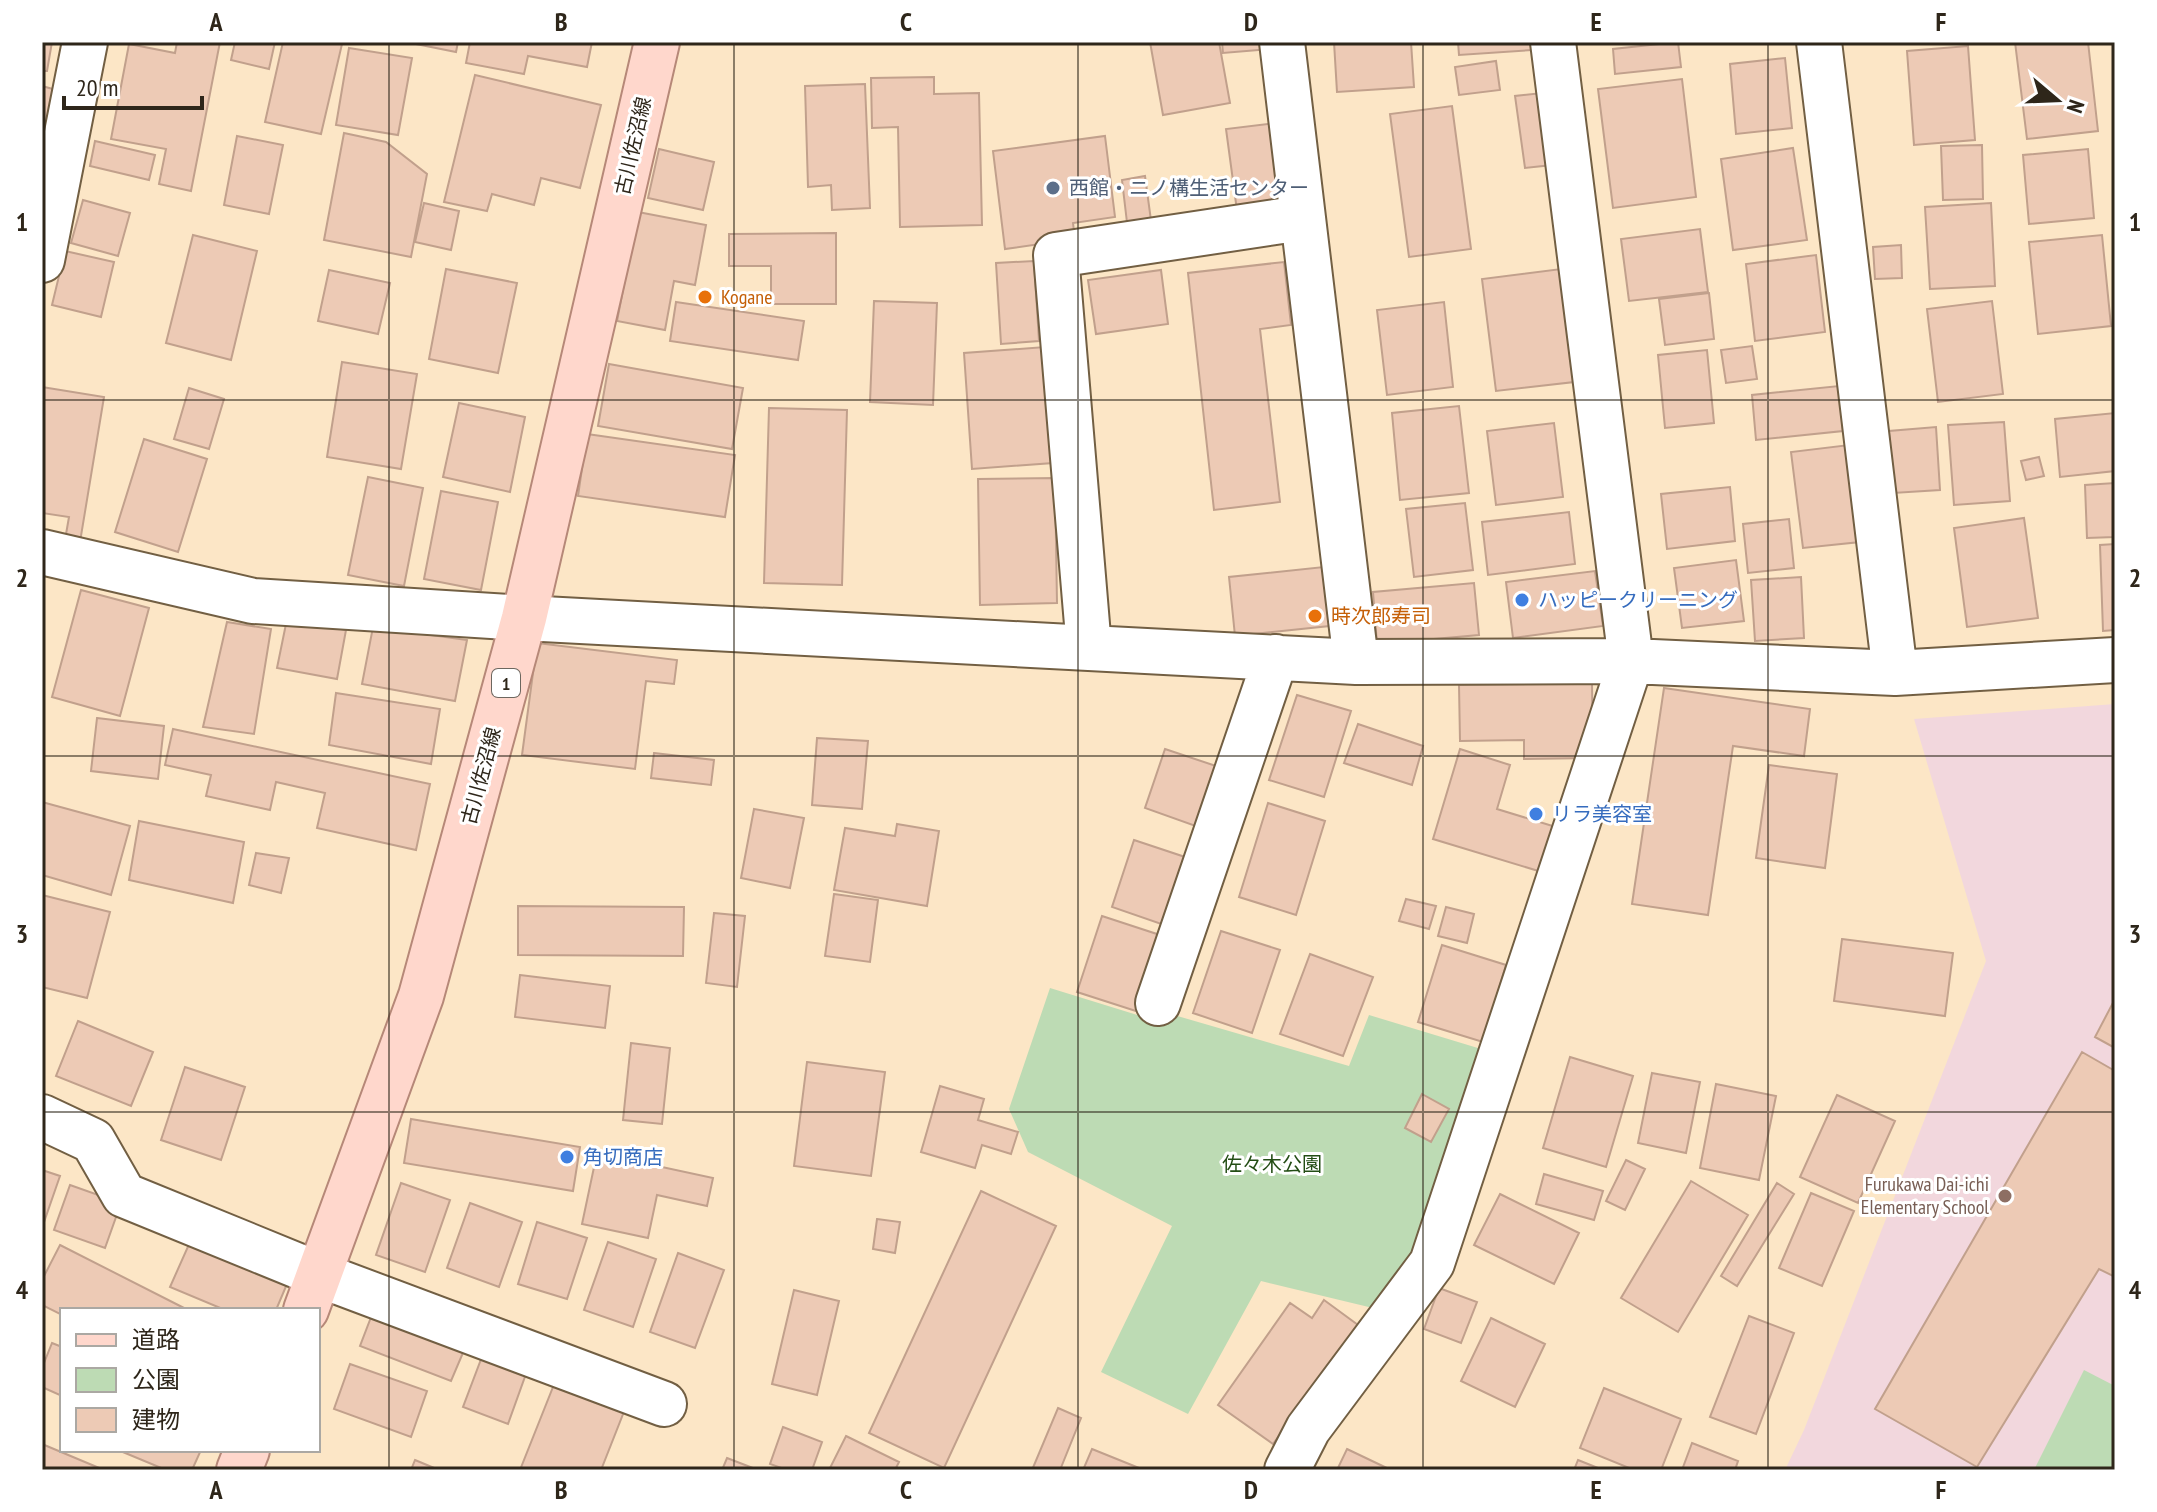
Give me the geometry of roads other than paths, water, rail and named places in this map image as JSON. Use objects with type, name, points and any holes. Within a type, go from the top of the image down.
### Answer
[{"type":"main road","name":"古川佐沼線","points":[[313,1292],[421,996],[524,618],[657,42]]},
{"type":"street","points":[[42,260],[85,42]]},
{"type":"street","points":[[1282,42],[1356,662]]},
{"type":"street","points":[[1287,1470],[1308,1429],[1432,1263],[1631,661],[1553,42]]},
{"type":"street","points":[[1819,42],[1895,673]]},
{"type":"street","points":[[1089,648],[1056,255],[1302,218]]},
{"type":"street","points":[[42,552],[253,601],[1356,662],[1631,661],[1895,673],[2115,660]]},
{"type":"street","points":[[1158,1003],[1276,657]]},
{"type":"street","points":[[42,1117],[93,1141],[124,1195],[313,1292],[664,1404]]},
{"type":"place","name":"西館・ニノ構生活センター","points":[[1053,188]]},
{"type":"place","name":"Kogane","points":[[705,297]]},
{"type":"place","name":"ハッピークリーニング","points":[[1522,600]]},
{"type":"place","name":"時次郎寿司","points":[[1315,616]]},
{"type":"place","name":"リラ美容室","points":[[1536,814]]},
{"type":"place","name":"角切商店","points":[[567,1157]]},
{"type":"place","name":"Furukawa Dai-ichi Elementary School","points":[[2005,1196]]},
{"type":"park label","name":"佐々木公園","points":[[1272,1164]]}]
